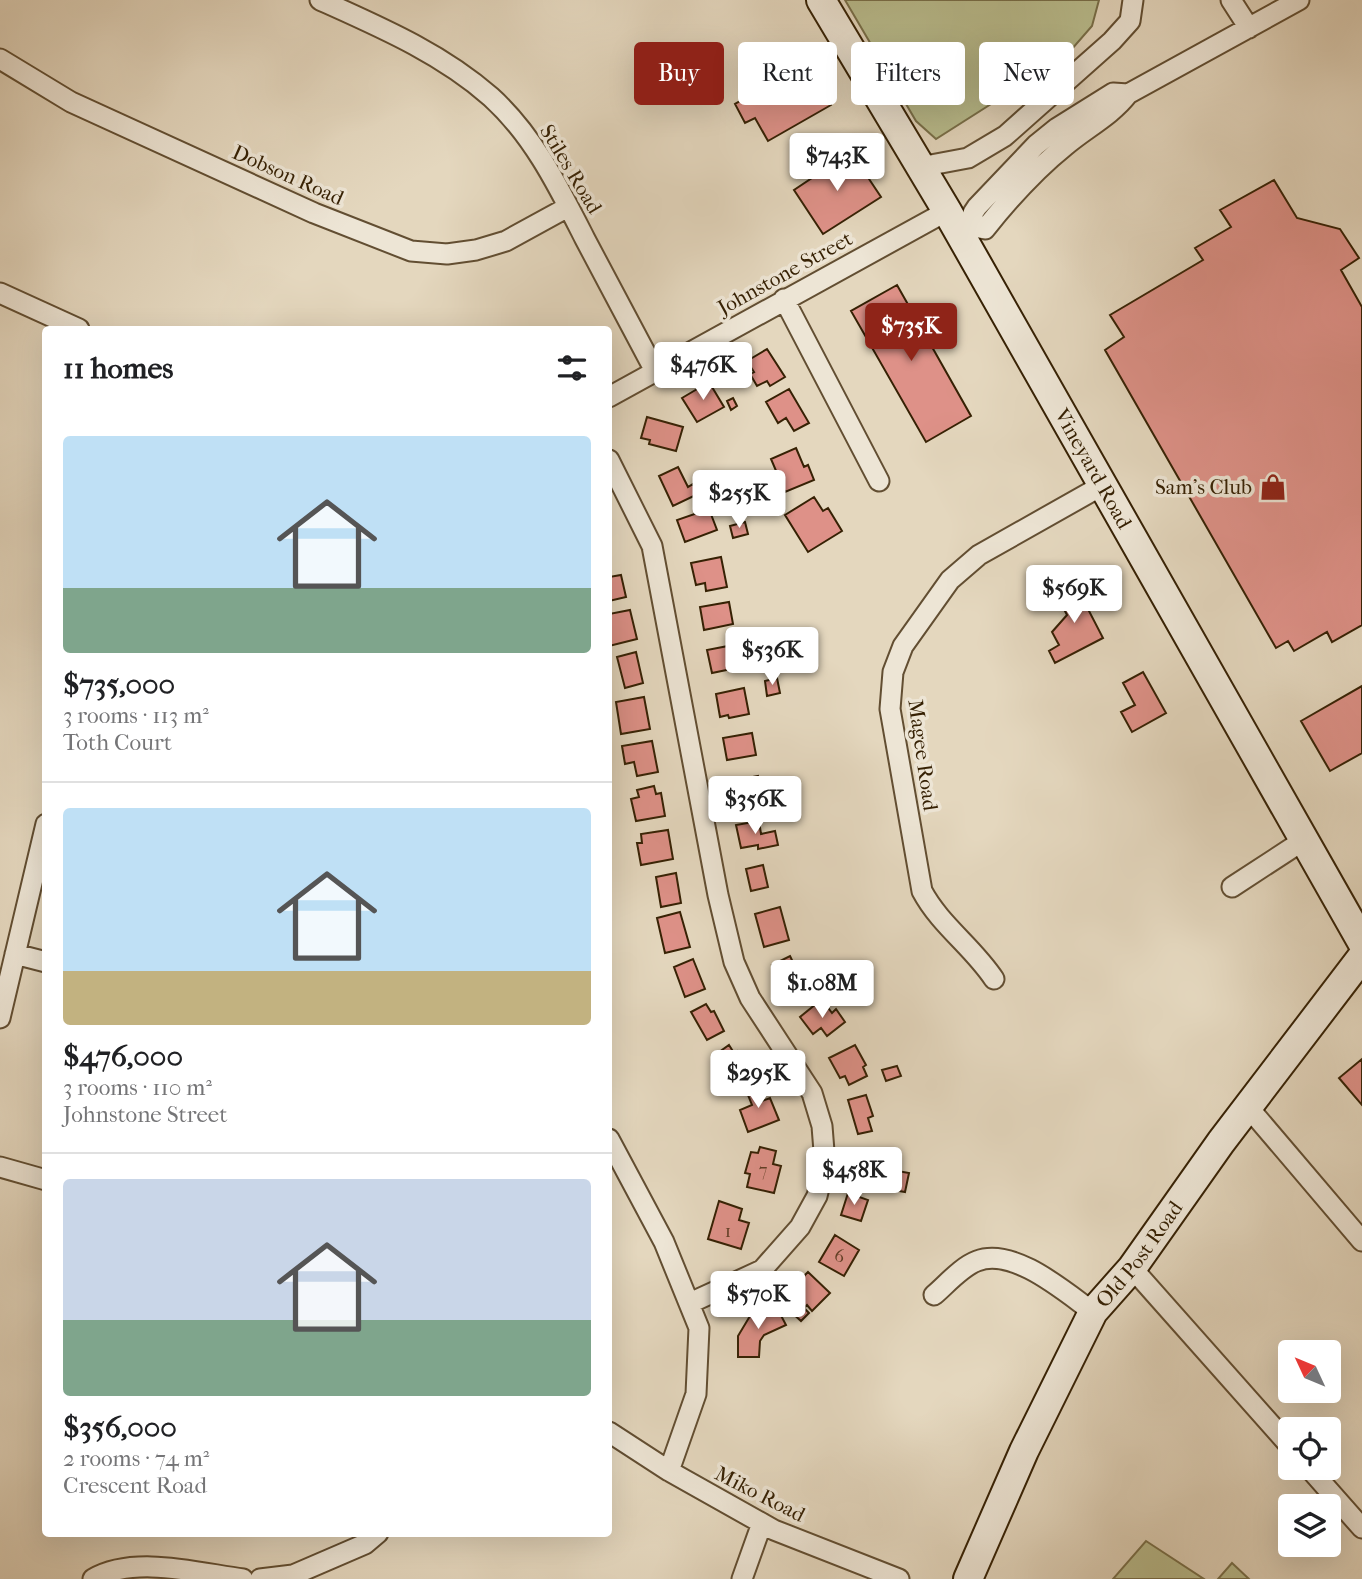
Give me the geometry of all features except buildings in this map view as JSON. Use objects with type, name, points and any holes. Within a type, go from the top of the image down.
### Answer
[{"type":"street","name":"Stiles Road","points":[[320,0],[421,48],[442,61],[492,98],[517,124],[544,162],[655,371]]},
{"type":"street","name":"Vineyard Road","points":[[821,0],[947,211],[967,232],[1103,485],[1362,942]]},
{"type":"street","points":[[920,167],[968,158],[1005,136],[1112,41],[1130,21],[1133,0]]},
{"type":"street","points":[[1231,0],[1249,28]]},
{"type":"street","points":[[967,232],[985,229],[1036,171],[1117,108],[1128,94],[1298,0]]},
{"type":"street","name":"Dobson Road","points":[[0,59],[71,102],[314,213],[411,251],[447,254],[476,250],[506,241],[568,206]]},
{"type":"street","name":"Johnstone Street","points":[[612,395],[947,211]]},
{"type":"street","points":[[0,293],[72,326]]},
{"type":"street","points":[[785,299],[879,481]]},
{"type":"street","points":[[612,466],[652,546],[718,895],[734,962],[750,998],[812,1093],[822,1126],[825,1164],[817,1196],[800,1227],[762,1270],[690,1303]]},
{"type":"street","name":"Magee Road","points":[[994,979],[983,961],[932,910],[922,891],[890,709],[893,672],[904,646],[950,580],[979,555],[1103,485]]},
{"type":"street","points":[[1232,887],[1304,840]]},
{"type":"street","points":[[0,1018],[42,841]]},
{"type":"street","points":[[15,954],[42,961]]},
{"type":"street","name":"Old Post Road","points":[[968,1579],[1024,1451],[1093,1312],[1132,1268],[1248,1107],[1362,957]]},
{"type":"street","points":[[1248,1107],[1362,1241]]},
{"type":"street","points":[[612,1145],[664,1242],[699,1328],[696,1394],[668,1471]]},
{"type":"street","points":[[0,1167],[42,1179]]},
{"type":"street","points":[[934,1295],[973,1262],[986,1258],[999,1259],[1018,1264],[1038,1274],[1093,1312]]},
{"type":"street","points":[[1132,1268],[1278,1432]]},
{"type":"street","name":"Miko Road","points":[[612,1434],[668,1471],[774,1530],[900,1579]]},
{"type":"street","points":[[1320,1480],[1362,1528]]},
{"type":"street","points":[[742,1579],[762,1523]]},
{"type":"street","points":[[260,1579],[293,1576],[365,1544],[373,1537]]},
{"type":"street","points":[[93,1579],[105,1572],[124,1568],[153,1567],[243,1579]]},
{"type":"green space","points":[[845,0],[1099,0],[1092,26],[1074,47],[1074,42],[979,42],[979,105],[989,105],[936,139],[916,121],[907,105],[965,105],[965,42],[870,42]]},
{"type":"green space","points":[[1146,1541],[1204,1579],[1113,1579]]},
{"type":"green space","points":[[1232,1563],[1249,1579],[1218,1579]]},
{"type":"place","name":"Sam's Club","points":[[1273,487]]}]
